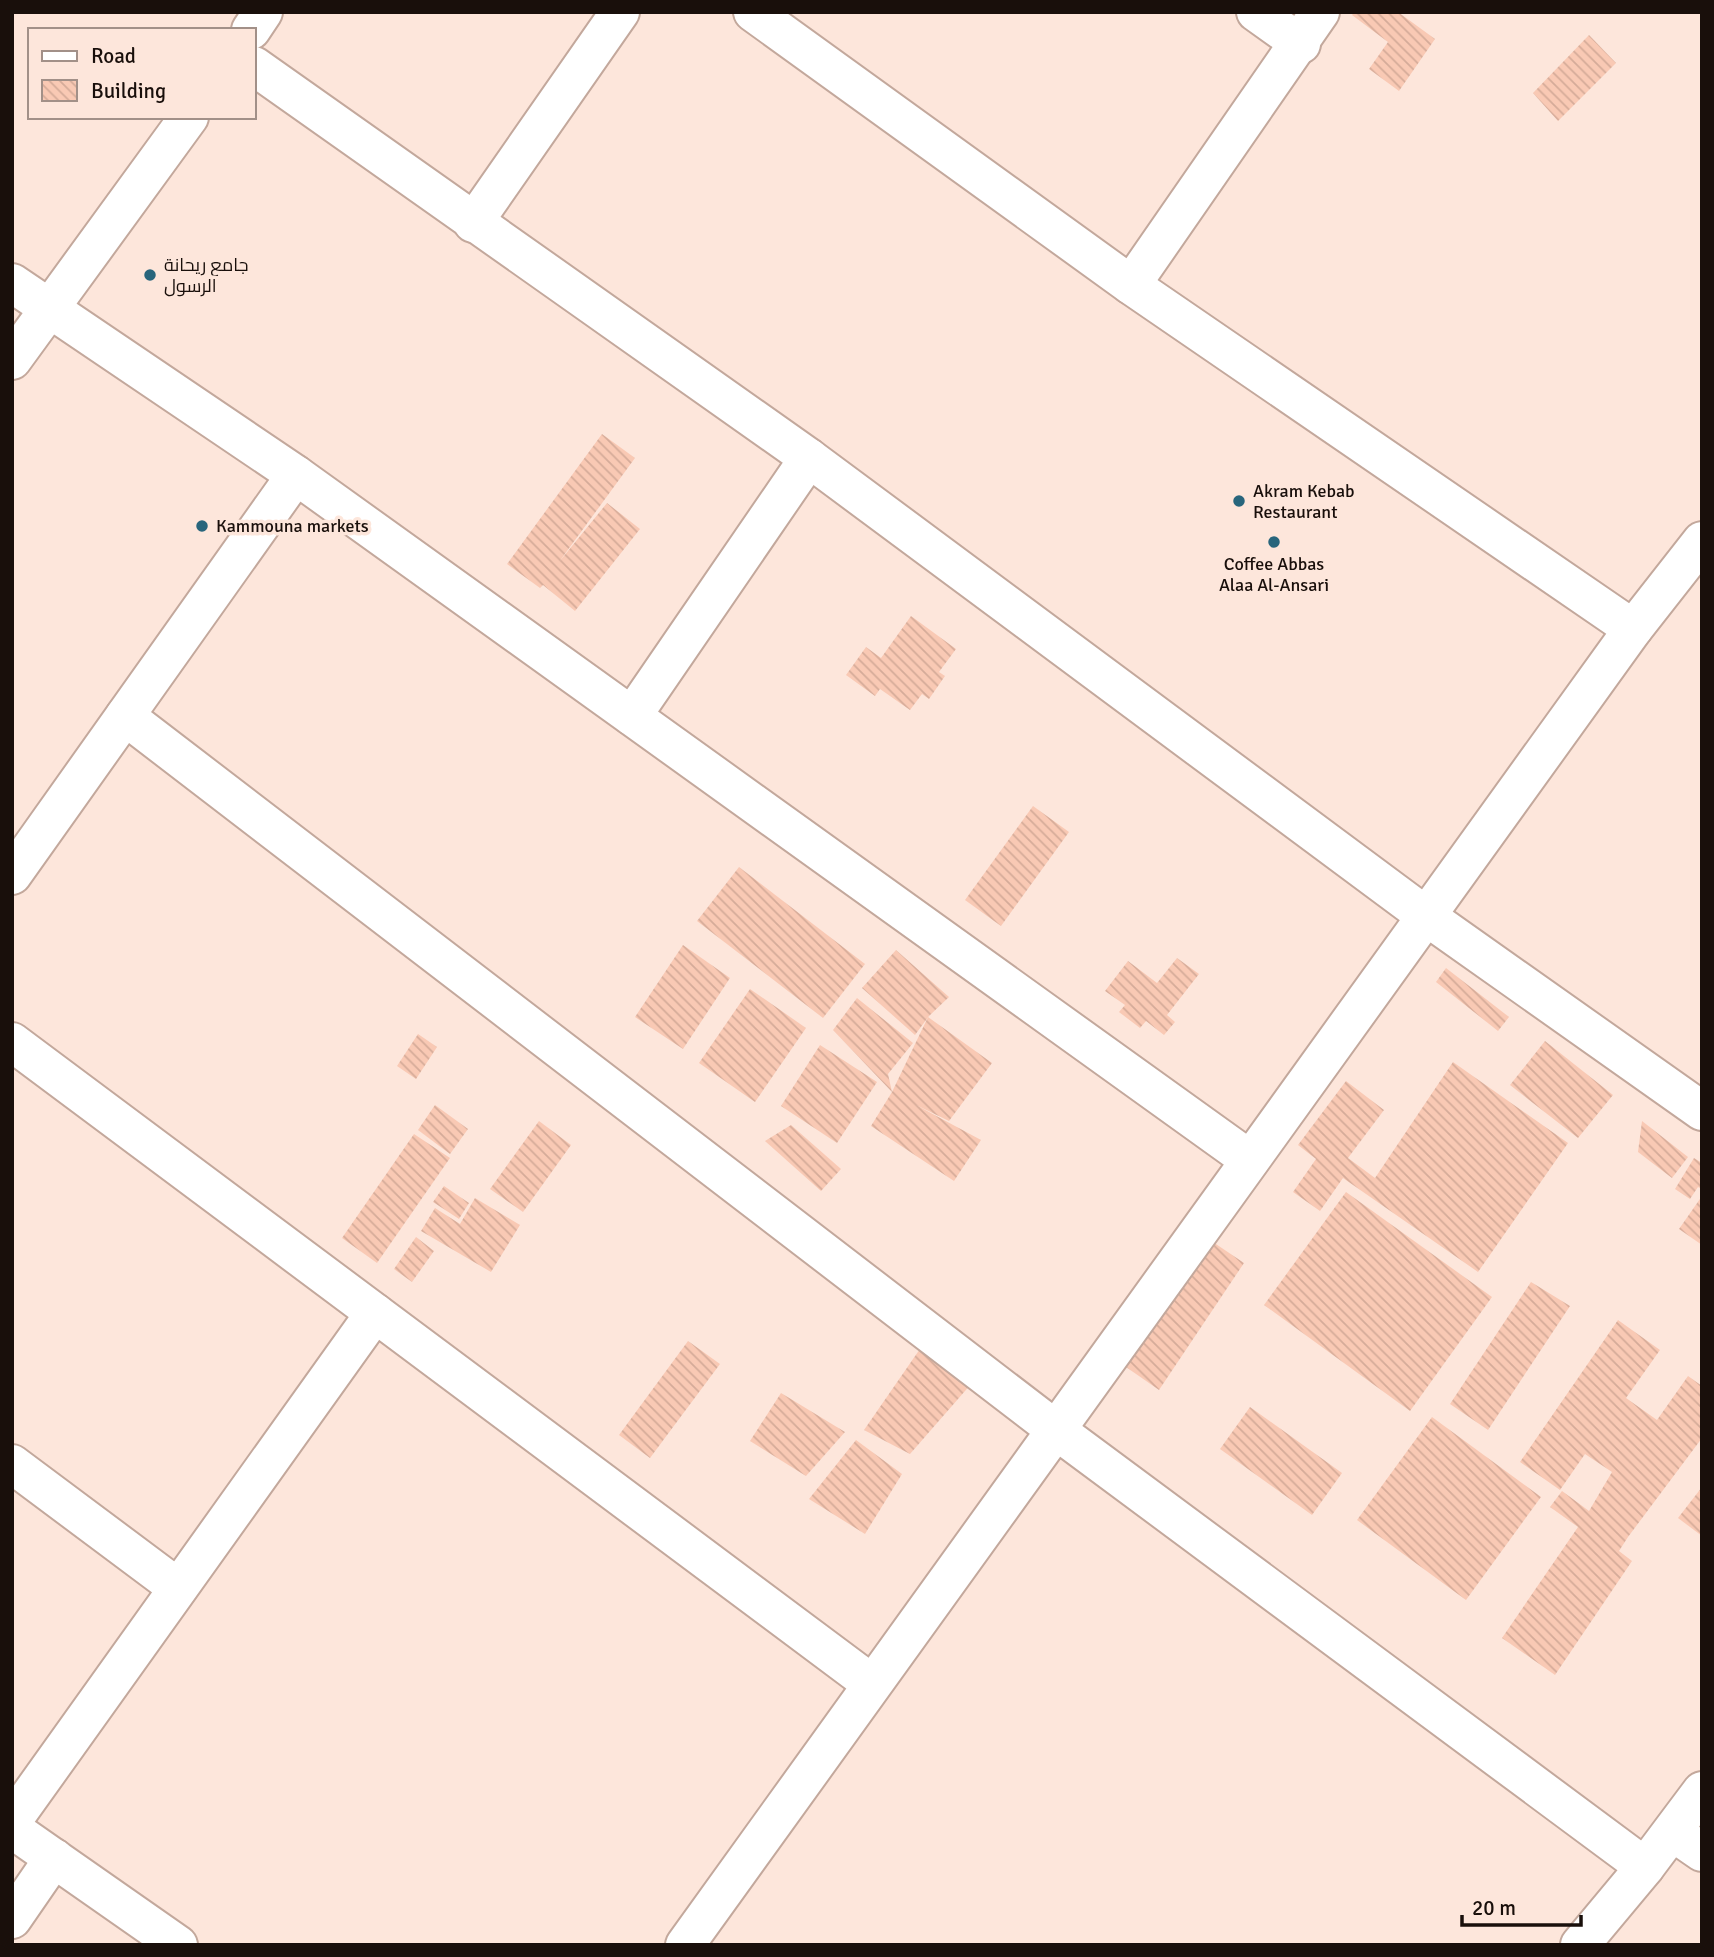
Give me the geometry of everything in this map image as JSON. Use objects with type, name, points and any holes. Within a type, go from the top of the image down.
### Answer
[{"type":"street","points":[[252,28],[263,12]]},
{"type":"street","points":[[473,223],[620,12]]},
{"type":"street","points":[[753,12],[1131,285],[1633,629]]},
{"type":"street","points":[[1131,285],[1310,28],[1256,12]]},
{"type":"street","points":[[256,67],[809,458],[1426,916],[1702,1111]]},
{"type":"street","points":[[12,360],[188,119]]},
{"type":"street","points":[[12,282],[296,475],[1250,1160]]},
{"type":"street","points":[[632,716],[809,458]]},
{"type":"street","points":[[12,875],[296,475]]},
{"type":"street","points":[[685,1945],[1633,629],[1702,541]]},
{"type":"street","points":[[125,716],[1056,1430],[1645,1867]]},
{"type":"street","points":[[12,1042],[872,1684]]},
{"type":"street","points":[[12,1821],[375,1313]]},
{"type":"street","points":[[12,1464],[178,1588]]},
{"type":"street","points":[[1580,1945],[1645,1867],[1687,1842],[1702,1791]]},
{"type":"street","points":[[12,1829],[178,1945]]},
{"type":"street","points":[[12,1919],[54,1858]]},
{"type":"building","points":[[1354,12],[1398,12],[1435,39],[1399,91],[1369,69],[1388,42],[1352,15]]},
{"type":"building","points":[[1589,35],[1616,63],[1558,121],[1533,93]]},
{"type":"building","points":[[602,434],[635,458],[559,562],[607,503],[640,529],[575,611],[543,585],[540,588],[507,564]]},
{"type":"building","points":[[911,616],[956,649],[939,672],[945,676],[929,699],[922,694],[910,710],[880,689],[875,696],[846,675],[866,647],[881,658]]},
{"type":"building","points":[[1033,806],[1069,832],[1001,926],[965,900]]},
{"type":"building","points":[[739,867],[865,964],[823,1018],[697,921]]},
{"type":"building","points":[[683,945],[730,978],[683,1049],[635,1017]]},
{"type":"building","points":[[896,950],[949,997],[929,1016],[915,1035],[862,988]]},
{"type":"building","points":[[1177,958],[1199,974],[1167,1015],[1175,1022],[1164,1035],[1146,1021],[1140,1028],[1119,1012],[1125,1005],[1105,991],[1128,961],[1157,983]]},
{"type":"building","points":[[1446,968],[1509,1017],[1498,1031],[1436,982]]},
{"type":"building","points":[[750,989],[806,1028],[755,1102],[699,1063]]},
{"type":"building","points":[[857,998],[913,1043],[888,1074],[892,1092],[833,1030]]},
{"type":"building","points":[[928,1017],[992,1063],[949,1121],[916,1105],[981,1140],[954,1181],[871,1126],[892,1092]]},
{"type":"building","points":[[418,1034],[437,1047],[416,1079],[397,1066]]},
{"type":"building","points":[[1545,1041],[1613,1095],[1578,1138],[1510,1085]]},
{"type":"building","points":[[820,1045],[877,1082],[837,1143],[781,1106]]},
{"type":"building","points":[[1453,1062],[1568,1143],[1478,1272],[1343,1178],[1320,1211],[1293,1192],[1316,1159],[1298,1145],[1346,1081],[1384,1110],[1348,1158],[1375,1178]]},
{"type":"building","points":[[435,1105],[468,1129],[450,1154],[418,1130]]},
{"type":"building","points":[[539,1121],[571,1145],[523,1212],[490,1189]]},
{"type":"building","points":[[1642,1121],[1688,1157],[1672,1178],[1638,1152]]},
{"type":"building","points":[[791,1125],[841,1169],[821,1191],[765,1141]]},
{"type":"building","points":[[414,1134],[450,1158],[377,1263],[342,1238]]},
{"type":"building","points":[[1694,1158],[1702,1163],[1702,1189],[1698,1187],[1690,1199],[1675,1189]]},
{"type":"building","points":[[444,1186],[469,1203],[459,1219],[433,1202]]},
{"type":"building","points":[[1346,1192],[1492,1297],[1410,1411],[1264,1305]]},
{"type":"building","points":[[1702,1196],[1702,1245],[1679,1229]]},
{"type":"building","points":[[475,1198],[520,1225],[491,1272],[421,1231],[435,1208],[460,1224]]},
{"type":"building","points":[[416,1237],[434,1251],[412,1282],[394,1269]]},
{"type":"building","points":[[1207,1238],[1244,1263],[1159,1390],[1116,1360]]},
{"type":"building","points":[[1531,1282],[1570,1306],[1488,1430],[1450,1404]]},
{"type":"building","points":[[1618,1320],[1660,1350],[1626,1398],[1657,1420],[1688,1376],[1702,1386],[1702,1438],[1619,1551],[1632,1561],[1555,1675],[1502,1638],[1578,1527],[1550,1507],[1562,1491],[1589,1511],[1612,1472],[1585,1454],[1560,1490],[1520,1462]]},
{"type":"building","points":[[688,1341],[720,1364],[650,1458],[619,1435]]},
{"type":"building","points":[[922,1346],[972,1383],[910,1454],[864,1430]]},
{"type":"building","points":[[781,1393],[845,1432],[806,1476],[750,1441]]},
{"type":"building","points":[[1250,1407],[1342,1473],[1312,1515],[1220,1449]]},
{"type":"building","points":[[1432,1417],[1541,1497],[1466,1600],[1357,1520]]},
{"type":"building","points":[[856,1440],[902,1474],[865,1534],[809,1499]]},
{"type":"building","points":[[1702,1487],[1702,1536],[1678,1518]]},
{"type":"place","name":"جامع ريحانة الرسول","points":[[150,275]]},
{"type":"place","name":"Akram Kebab Restaurant","points":[[1239,501]]},
{"type":"place","name":"Kammouna markets","points":[[202,526]]},
{"type":"place","name":"Coffee Abbas Alaa Al-Ansari","points":[[1274,542]]}]
